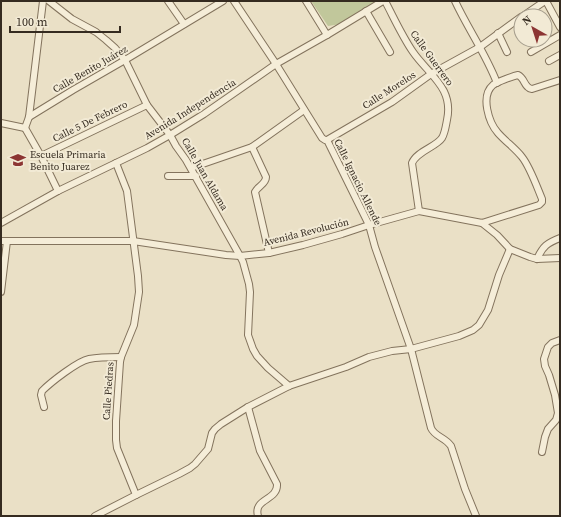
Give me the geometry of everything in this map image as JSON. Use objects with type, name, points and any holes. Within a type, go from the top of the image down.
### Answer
[{"type":"street","points":[[25,128],[29,117],[43,1]]},
{"type":"street","name":"Calle Juan Aldama","points":[[49,1],[72,19],[96,32],[115,48],[125,60],[147,105],[170,134],[176,146],[196,176],[240,256],[249,284],[249,342],[257,356],[268,368],[289,386]]},
{"type":"street","points":[[168,1],[184,24]]},
{"type":"street","name":"Calle Benito Juárez","points":[[29,117],[223,1]]},
{"type":"street","name":"Calle Ignacio Allende","points":[[234,1],[276,64],[322,138],[327,140],[369,225],[375,247],[411,348],[432,432],[447,441],[454,453],[465,489],[476,516]]},
{"type":"street","points":[[306,1],[327,35]]},
{"type":"street","name":"Avenida Independencia","points":[[1,223],[58,191],[147,148],[204,114],[276,64],[384,1]]},
{"type":"street","name":"Calle Guerrero","points":[[384,1],[402,35],[446,94],[449,110],[442,138],[416,156],[412,163],[419,211]]},
{"type":"street","points":[[455,1],[486,58],[497,83],[516,75],[520,75],[526,86],[532,89],[560,80]]},
{"type":"street","points":[[545,1],[560,27]]},
{"type":"street","name":"Calle Morelos","points":[[535,8],[545,1]]},
{"type":"street","points":[[366,11],[390,52]]},
{"type":"street","name":"Calle Morelos","points":[[327,140],[392,102],[431,74],[480,47],[513,23]]},
{"type":"street","points":[[498,33],[507,52]]},
{"type":"street","points":[[531,52],[560,35]]},
{"type":"street","points":[[549,61],[560,55]]},
{"type":"street","name":"Avenida Revolución","points":[[4,241],[133,241],[240,256],[269,253],[316,242],[419,211],[482,222],[539,205],[542,202],[542,199],[524,158],[493,127],[488,115],[487,94],[493,85],[497,83]]},
{"type":"street","name":"Calle 5 De Febrero","points":[[41,156],[147,105]]},
{"type":"street","points":[[191,168],[252,147],[304,110]]},
{"type":"street","points":[[1,123],[25,128],[58,191]]},
{"type":"street","points":[[252,147],[266,177],[265,182],[257,188],[255,192],[269,253]]},
{"type":"street","name":"Calle Piedras","points":[[116,163],[127,191],[139,292],[134,325],[120,362],[116,440],[136,495]]},
{"type":"street","points":[[168,176],[196,176]]},
{"type":"street","points":[[482,222],[510,249],[537,259],[560,258]]},
{"type":"street","points":[[537,259],[542,249],[548,243],[560,238]]},
{"type":"street","points":[[1,292],[4,241]]},
{"type":"street","points":[[94,516],[179,474],[195,464],[208,449],[213,431],[221,424],[248,407],[289,386],[346,367],[369,357],[458,336],[473,330],[479,325],[488,310],[510,249]]},
{"type":"street","points":[[542,452],[544,437],[548,429],[556,420],[558,413],[555,395],[544,359],[548,347],[552,343],[560,340]]},
{"type":"street","points":[[44,407],[41,394],[42,391],[74,366],[89,359],[121,356]]},
{"type":"street","points":[[248,407],[260,451],[277,484],[274,494],[257,509],[258,516]]},
{"type":"green space","points":[[311,1],[379,1],[341,24],[328,26]]},
{"type":"place","name":"Escuela Primaria Benito Juarez","points":[[18,160]]}]
